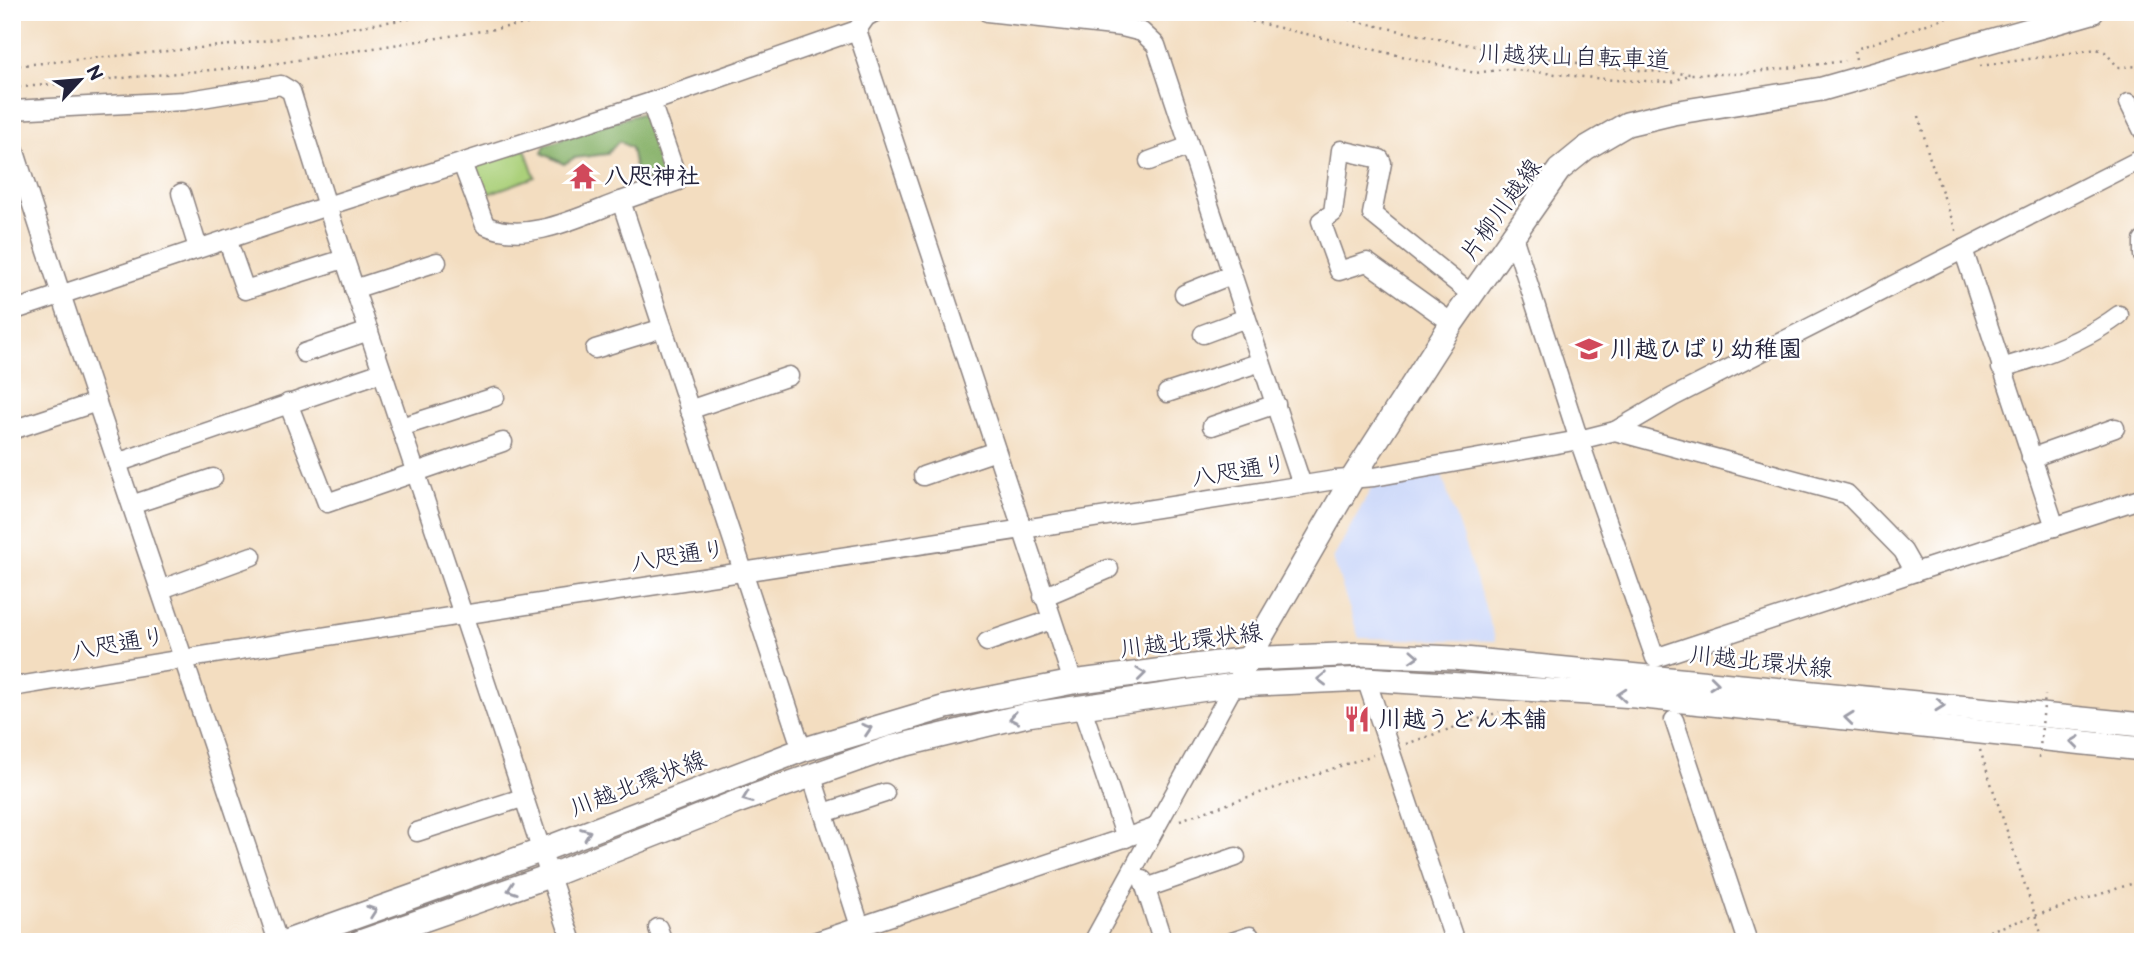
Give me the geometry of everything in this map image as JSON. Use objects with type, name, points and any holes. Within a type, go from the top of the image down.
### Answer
[{"type":"main road","name":"片柳川越線","points":[[1234,685],[1352,479],[1452,323],[1512,233],[1559,170],[1586,148],[1627,124],[1674,113],[1822,89],[2092,12]]},
{"type":"main road","name":"川越北環状線","points":[[285,942],[540,851],[802,750],[946,707],[1073,682],[1248,659],[1362,654],[1454,658],[2143,725]]},
{"type":"main road","name":"川越北環状線","points":[[360,942],[549,876],[811,774],[935,736],[1081,705],[1234,685],[1366,679],[1635,696],[2143,749]]},
{"type":"street","points":[[12,311],[651,102],[857,30],[866,17],[876,12]]},
{"type":"street","points":[[987,12],[1142,32],[1156,45],[1187,147],[1302,485]]},
{"type":"street","points":[[857,30],[1073,682]]},
{"type":"street","points":[[12,110],[184,101],[282,85],[291,91],[522,798],[572,942]]},
{"type":"street","points":[[462,163],[485,225],[497,231],[525,232],[571,220],[678,181],[651,102]]},
{"type":"street","points":[[2129,103],[2143,131]]},
{"type":"street","points":[[12,142],[278,942]]},
{"type":"street","points":[[1149,161],[1187,147]]},
{"type":"street","points":[[1452,323],[1367,262],[1339,271],[1321,221],[1333,213],[1341,150],[1345,148],[1380,159],[1382,163],[1371,215],[1472,295]]},
{"type":"street","points":[[1615,431],[1673,397],[2143,158]]},
{"type":"street","points":[[181,193],[198,248]]},
{"type":"street","points":[[621,201],[802,750]]},
{"type":"street","points":[[1512,233],[1579,440],[1656,658],[2143,498]]},
{"type":"street","points":[[227,239],[245,290],[344,258]]},
{"type":"street","points":[[2143,241],[2143,256]]},
{"type":"street","points":[[1963,249],[2054,527]]},
{"type":"street","points":[[354,289],[437,262]]},
{"type":"street","points":[[1184,294],[1231,275]]},
{"type":"street","points":[[2001,368],[2033,359],[2106,325],[2119,315]]},
{"type":"street","points":[[1203,334],[1246,318]]},
{"type":"street","points":[[595,349],[663,328]]},
{"type":"street","points":[[304,353],[369,331]]},
{"type":"street","points":[[1167,393],[1261,362]]},
{"type":"street","points":[[117,463],[382,372]]},
{"type":"street","points":[[689,410],[789,376]]},
{"type":"street","points":[[401,427],[495,397]]},
{"type":"street","points":[[12,430],[97,402]]},
{"type":"street","points":[[288,403],[327,503],[503,442]]},
{"type":"street","points":[[1212,426],[1276,404]]},
{"type":"street","points":[[2031,458],[2115,428]]},
{"type":"street","points":[[1615,431],[1847,494],[1903,551],[1915,572]]},
{"type":"street","name":"八咫通り","points":[[12,687],[741,570],[1352,479],[1579,440],[1615,431]]},
{"type":"street","points":[[923,476],[996,451]]},
{"type":"street","points":[[134,504],[213,478]]},
{"type":"street","points":[[162,589],[252,556]]},
{"type":"street","points":[[1043,597],[1110,569]]},
{"type":"street","points":[[988,642],[1051,620]]},
{"type":"street","points":[[1366,679],[1455,942]]},
{"type":"street","points":[[1094,942],[1234,685]]},
{"type":"street","points":[[1081,705],[1126,838]]},
{"type":"street","points":[[1674,720],[1748,942]]},
{"type":"street","points":[[811,774],[862,934]]},
{"type":"street","points":[[824,813],[885,793]]},
{"type":"street","points":[[417,832],[522,798]]},
{"type":"street","points":[[814,942],[862,934],[1154,828]]},
{"type":"street","points":[[1146,888],[1236,857]]},
{"type":"street","points":[[1137,863],[1163,942]]},
{"type":"street","points":[[1231,942],[1250,936]]},
{"type":"path","points":[[12,66],[242,44],[454,12]]},
{"type":"path","points":[[12,88],[265,65],[602,12]]},
{"type":"path","name":"川越狭山自転車道","points":[[1211,12],[1475,73],[1506,69],[1614,80],[1672,82],[1691,74],[1738,74],[1856,59],[1854,51],[1859,48],[1961,12]]},
{"type":"path","points":[[1315,12],[1565,62],[1619,70],[1691,74]]},
{"type":"path","points":[[1968,68],[2097,49],[2105,52],[2118,67],[2143,66]]},
{"type":"path","points":[[1919,116],[1929,156],[1963,249]]},
{"type":"path","points":[[2039,758],[2045,695]]},
{"type":"path","points":[[1154,828],[1499,712]]},
{"type":"path","points":[[1974,730],[2044,942]]},
{"type":"path","points":[[1956,942],[2143,880]]},
{"type":"shaded area","points":[[1441,472],[1496,641],[1359,638],[1333,559],[1373,485]]},
{"type":"green space","points":[[643,113],[650,115],[669,173],[663,180],[645,180],[636,174],[631,148],[619,141],[607,154],[574,158],[564,164],[542,153],[545,145],[561,140],[565,135]]},
{"type":"green space","points":[[525,149],[535,177],[479,197],[469,167]]},
{"type":"place","name":"八咫神社","points":[[583,176]]},
{"type":"place","name":"川越ひばり幼稚園","points":[[1589,349]]},
{"type":"place","name":"川越うどん本舗","points":[[1357,719]]}]
